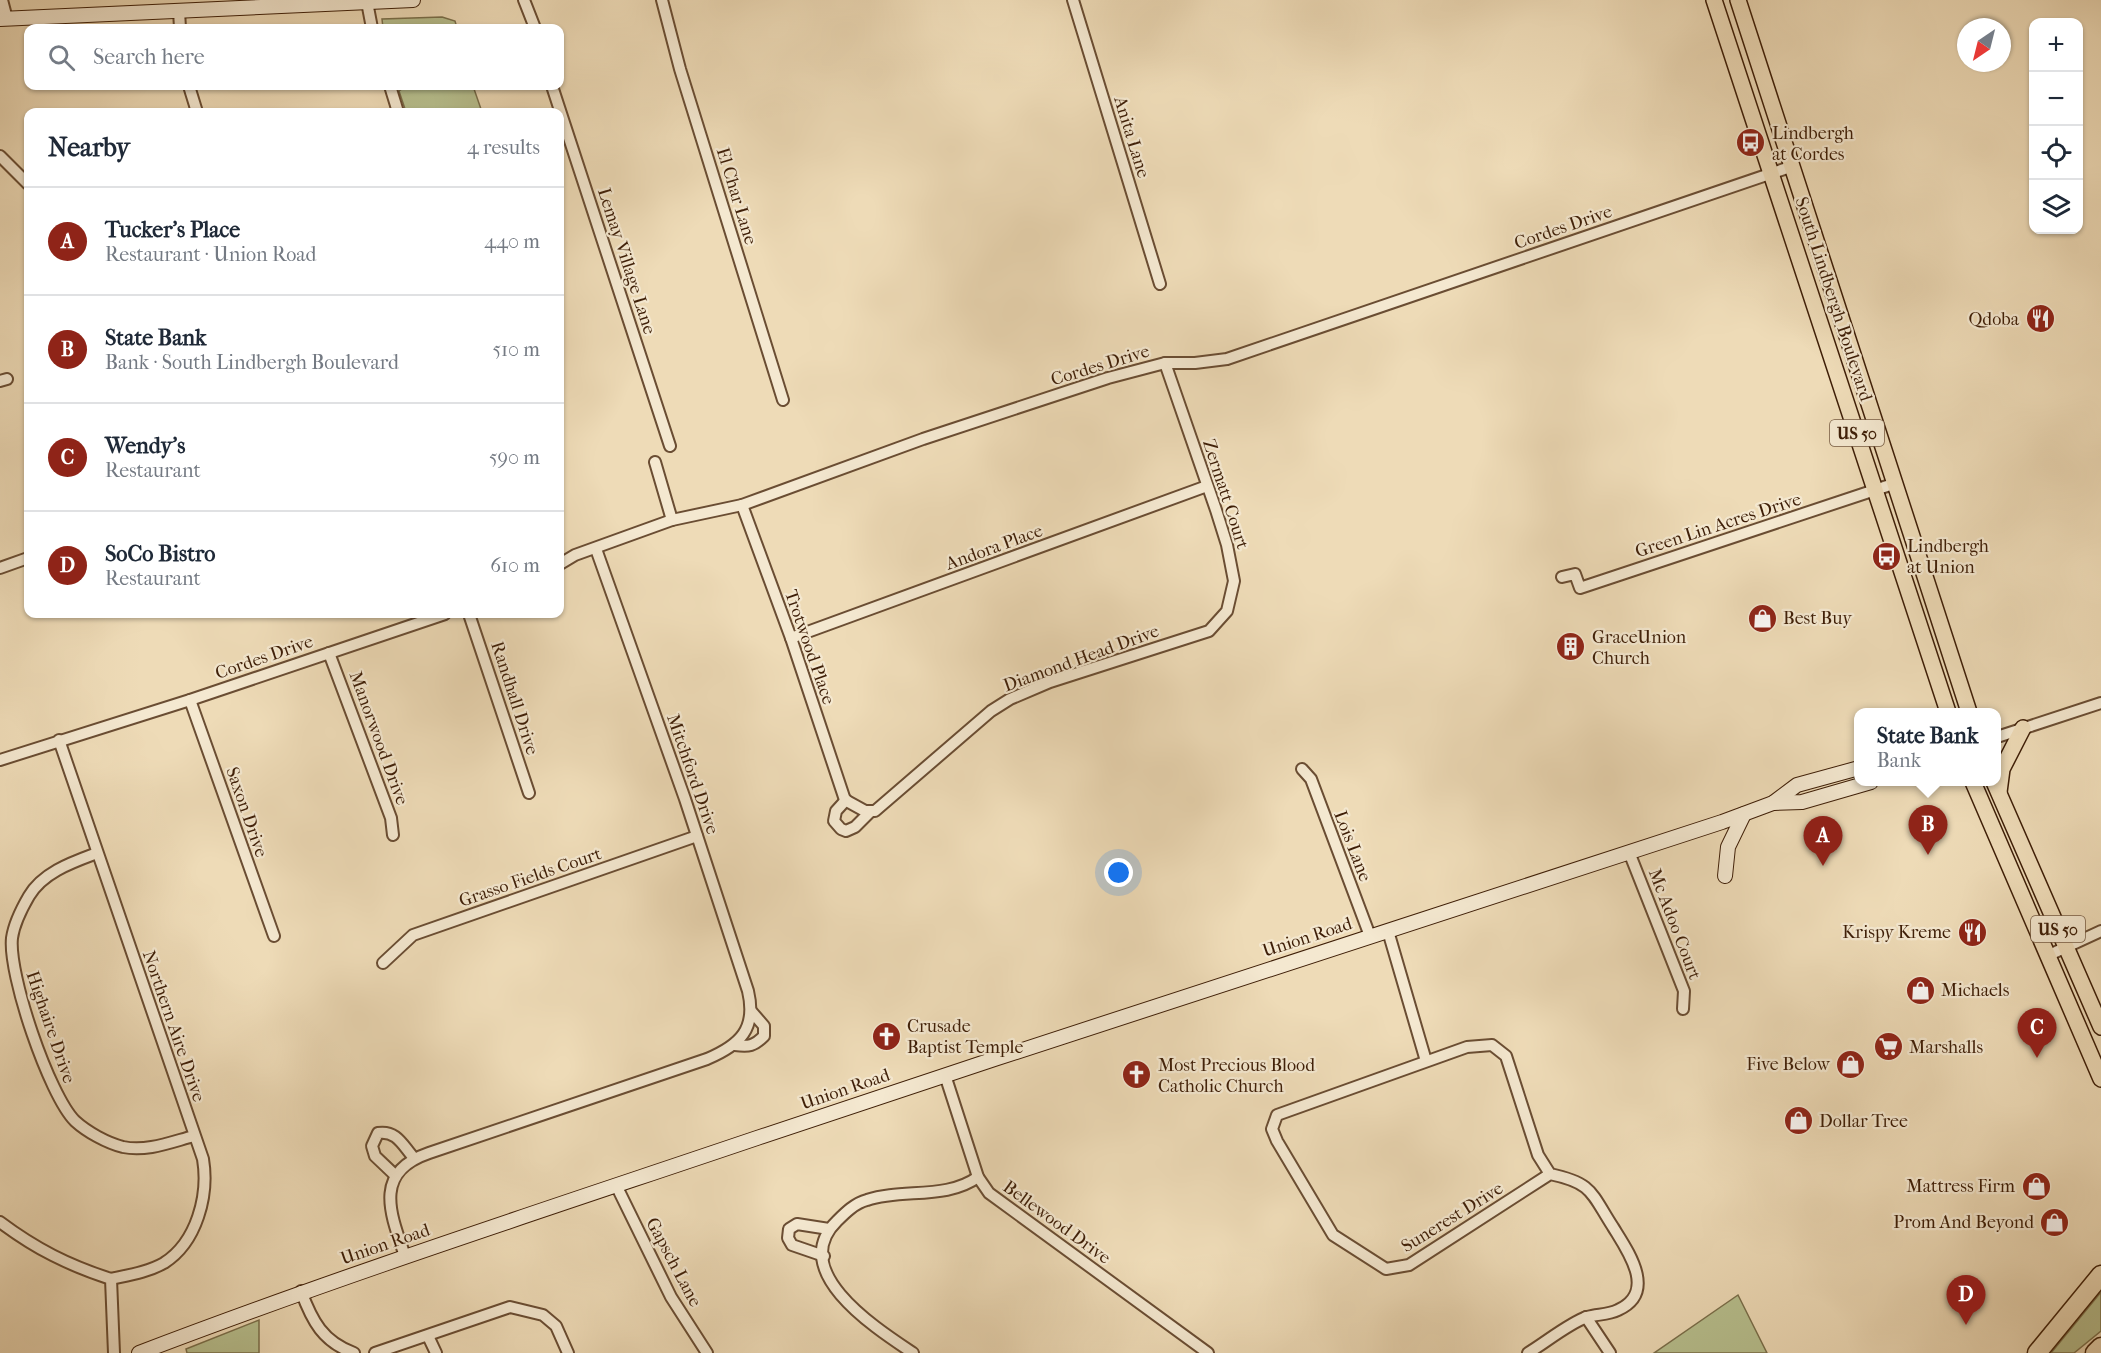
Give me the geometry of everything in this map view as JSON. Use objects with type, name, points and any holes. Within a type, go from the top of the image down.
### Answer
[{"type":"highway","points":[[2037,1353],[2101,1275]]},
{"type":"highway","points":[[2095,1353],[2101,1347]]},
{"type":"main road","points":[[4,19],[413,0]]},
{"type":"main road","name":"South Lindbergh Boulevard","points":[[1714,0],[1947,708]]},
{"type":"main road","name":"South Lindbergh Boulevard","points":[[1738,0],[1790,167],[1968,708]]},
{"type":"main road","points":[[1939,708],[1941,693]]},
{"type":"main road","points":[[2001,773],[2006,759],[2024,728]]},
{"type":"main road","name":"Union Road","points":[[138,1353],[301,1291],[616,1185],[1744,814],[1773,803],[1797,785],[1854,769]]},
{"type":"main road","name":"Union Road","points":[[1773,803],[1802,802],[1857,786]]},
{"type":"main road","name":"US 50","points":[[1972,786],[2101,1079]]},
{"type":"main road","name":"US 50","points":[[1996,787],[2101,1027]]},
{"type":"main road","points":[[1725,876],[1728,847],[1744,814]]},
{"type":"street","points":[[2,0],[4,19]]},
{"type":"street","points":[[524,0],[533,24]]},
{"type":"street","name":"El Char Lane","points":[[662,0],[680,69],[783,400]]},
{"type":"street","name":"Anita Lane","points":[[1073,0],[1160,284]]},
{"type":"street","points":[[367,2],[371,24]]},
{"type":"street","points":[[179,11],[180,24]]},
{"type":"street","points":[[190,90],[197,108]]},
{"type":"street","points":[[391,90],[397,108]]},
{"type":"street","name":"Lemay Village Lane","points":[[553,90],[559,108]]},
{"type":"street","name":"Lemay Village Lane","points":[[564,123],[670,446]]},
{"type":"street","points":[[0,156],[24,180]]},
{"type":"street","name":"Cordes Drive","points":[[564,562],[575,555],[672,520],[741,505],[924,439],[1108,378],[1166,363],[1195,363],[1227,359],[1790,167]]},
{"type":"street","name":"Zermatt Court","points":[[1166,363],[1227,545],[1233,581],[1227,611],[1209,631]]},
{"type":"street","points":[[655,462],[672,520]]},
{"type":"street","name":"Green Lin Acres Drive","points":[[1562,577],[1575,574],[1580,588],[1893,484]]},
{"type":"street","name":"Andora Place","points":[[791,638],[1207,486]]},
{"type":"street","name":"Trotwood Place","points":[[741,505],[791,638],[846,800]]},
{"type":"street","name":"Mitchford Drive","points":[[395,1175],[414,1158],[707,1059],[735,1045],[747,1047],[755,1045],[764,1036],[765,1026],[751,1011],[748,991],[697,837],[596,549]]},
{"type":"street","points":[[0,568],[24,559]]},
{"type":"street","name":"Cordes Drive","points":[[0,760],[190,700],[433,618]]},
{"type":"street","name":"Randhall Drive","points":[[470,618],[529,793]]},
{"type":"street","name":"Diamond Head Drive","points":[[871,811],[875,811],[909,784],[991,711],[1010,699],[1050,682],[1209,631]]},
{"type":"street","name":"Manorwood Drive","points":[[329,653],[391,818],[393,835]]},
{"type":"street","name":"Saxon Drive","points":[[190,700],[274,936]]},
{"type":"street","points":[[2001,736],[2101,703]]},
{"type":"street","name":"Northern Aire Drive","points":[[59,740],[205,1174],[202,1204],[188,1237],[166,1262],[150,1270],[111,1279]]},
{"type":"street","name":"Lois Lane","points":[[1302,769],[1311,779],[1370,936]]},
{"type":"street","points":[[846,800],[858,808],[871,811],[846,831],[841,829],[834,820],[836,811],[846,800]]},
{"type":"street","name":"Grasso Fields Court","points":[[383,963],[413,935],[697,837]]},
{"type":"street","name":"Mc Adoo Court","points":[[1629,852],[1684,991],[1683,1010]]},
{"type":"street","name":"Highaire Drive","points":[[97,853],[61,867],[36,887],[29,895],[12,938],[16,977],[48,1075],[60,1101],[75,1121],[101,1138],[123,1147],[148,1148],[194,1136]]},
{"type":"street","points":[[1388,931],[1426,1061],[1467,1047],[1491,1045],[1506,1056],[1538,1155],[1550,1174],[1575,1179],[1591,1190],[1635,1263],[1637,1283],[1635,1294],[1621,1309],[1586,1317],[1528,1353]]},
{"type":"street","points":[[2047,956],[2101,931]]},
{"type":"street","points":[[735,1045],[746,1032],[751,1011]]},
{"type":"street","name":"Sunerest Drive","points":[[1426,1061],[1277,1115],[1272,1129],[1277,1141],[1332,1235],[1386,1269],[1409,1265],[1550,1174]]},
{"type":"street","name":"Bellewood Drive","points":[[945,1075],[978,1177],[989,1193],[1208,1353]]},
{"type":"street","points":[[405,1256],[390,1209],[390,1195],[395,1175],[375,1156],[372,1146],[378,1133],[390,1133],[398,1137],[414,1158]]},
{"type":"street","points":[[913,1353],[845,1302],[831,1283],[824,1264],[830,1229],[848,1211],[866,1200],[962,1187],[978,1177]]},
{"type":"street","name":"Gapsch Lane","points":[[616,1185],[671,1297],[707,1353]]},
{"type":"street","points":[[0,1222],[35,1248],[80,1269],[111,1279],[114,1353]]},
{"type":"street","points":[[824,1256],[792,1245],[788,1238],[789,1229],[797,1224],[830,1229]]},
{"type":"street","points":[[301,1291],[320,1332],[347,1352]]},
{"type":"street","points":[[375,1353],[510,1307],[543,1315],[556,1326],[568,1353]]},
{"type":"street","points":[[1586,1317],[1610,1353]]},
{"type":"street","points":[[428,1336],[436,1353]]},
{"type":"green space","points":[[442,17],[455,21],[456,24],[383,24],[382,19]]},
{"type":"green space","points":[[474,90],[481,108],[405,108],[399,91]]},
{"type":"green space","points":[[2101,1292],[2101,1331],[2074,1353],[2051,1353]]},
{"type":"green space","points":[[1738,1295],[1767,1353],[1654,1353]]},
{"type":"green space","points":[[259,1320],[259,1353],[187,1353],[186,1349]]},
{"type":"place","name":"Lindbergh at Cordes","points":[[1751,143]]},
{"type":"place","name":"Qdoba","points":[[2040,319]]},
{"type":"place","name":"Lindbergh at Union","points":[[1886,556]]},
{"type":"place","name":"Best Buy","points":[[1762,618]]},
{"type":"place","name":"GraceUnion Church","points":[[1571,647]]},
{"type":"place","name":"State Bank","points":[[1928,855]]},
{"type":"place","name":"Tucker's Place","points":[[1823,866]]},
{"type":"place","name":"Krispy Kreme","points":[[1972,932]]},
{"type":"place","name":"Michaels","points":[[1920,990]]},
{"type":"place","name":"Crusade Baptist Temple","points":[[886,1036]]},
{"type":"place","name":"Marshalls","points":[[1888,1047]]},
{"type":"place","name":"Wendy's","points":[[2037,1058]]},
{"type":"place","name":"Five Below","points":[[1851,1064]]},
{"type":"place","name":"Most Precious Blood Catholic Church","points":[[1137,1075]]},
{"type":"place","name":"Dollar Tree","points":[[1798,1121]]},
{"type":"place","name":"Mattress Firm","points":[[2036,1186]]},
{"type":"place","name":"Prom And Beyond","points":[[2055,1222]]},
{"type":"place","name":"SoCo Bistro","points":[[1966,1325]]}]
